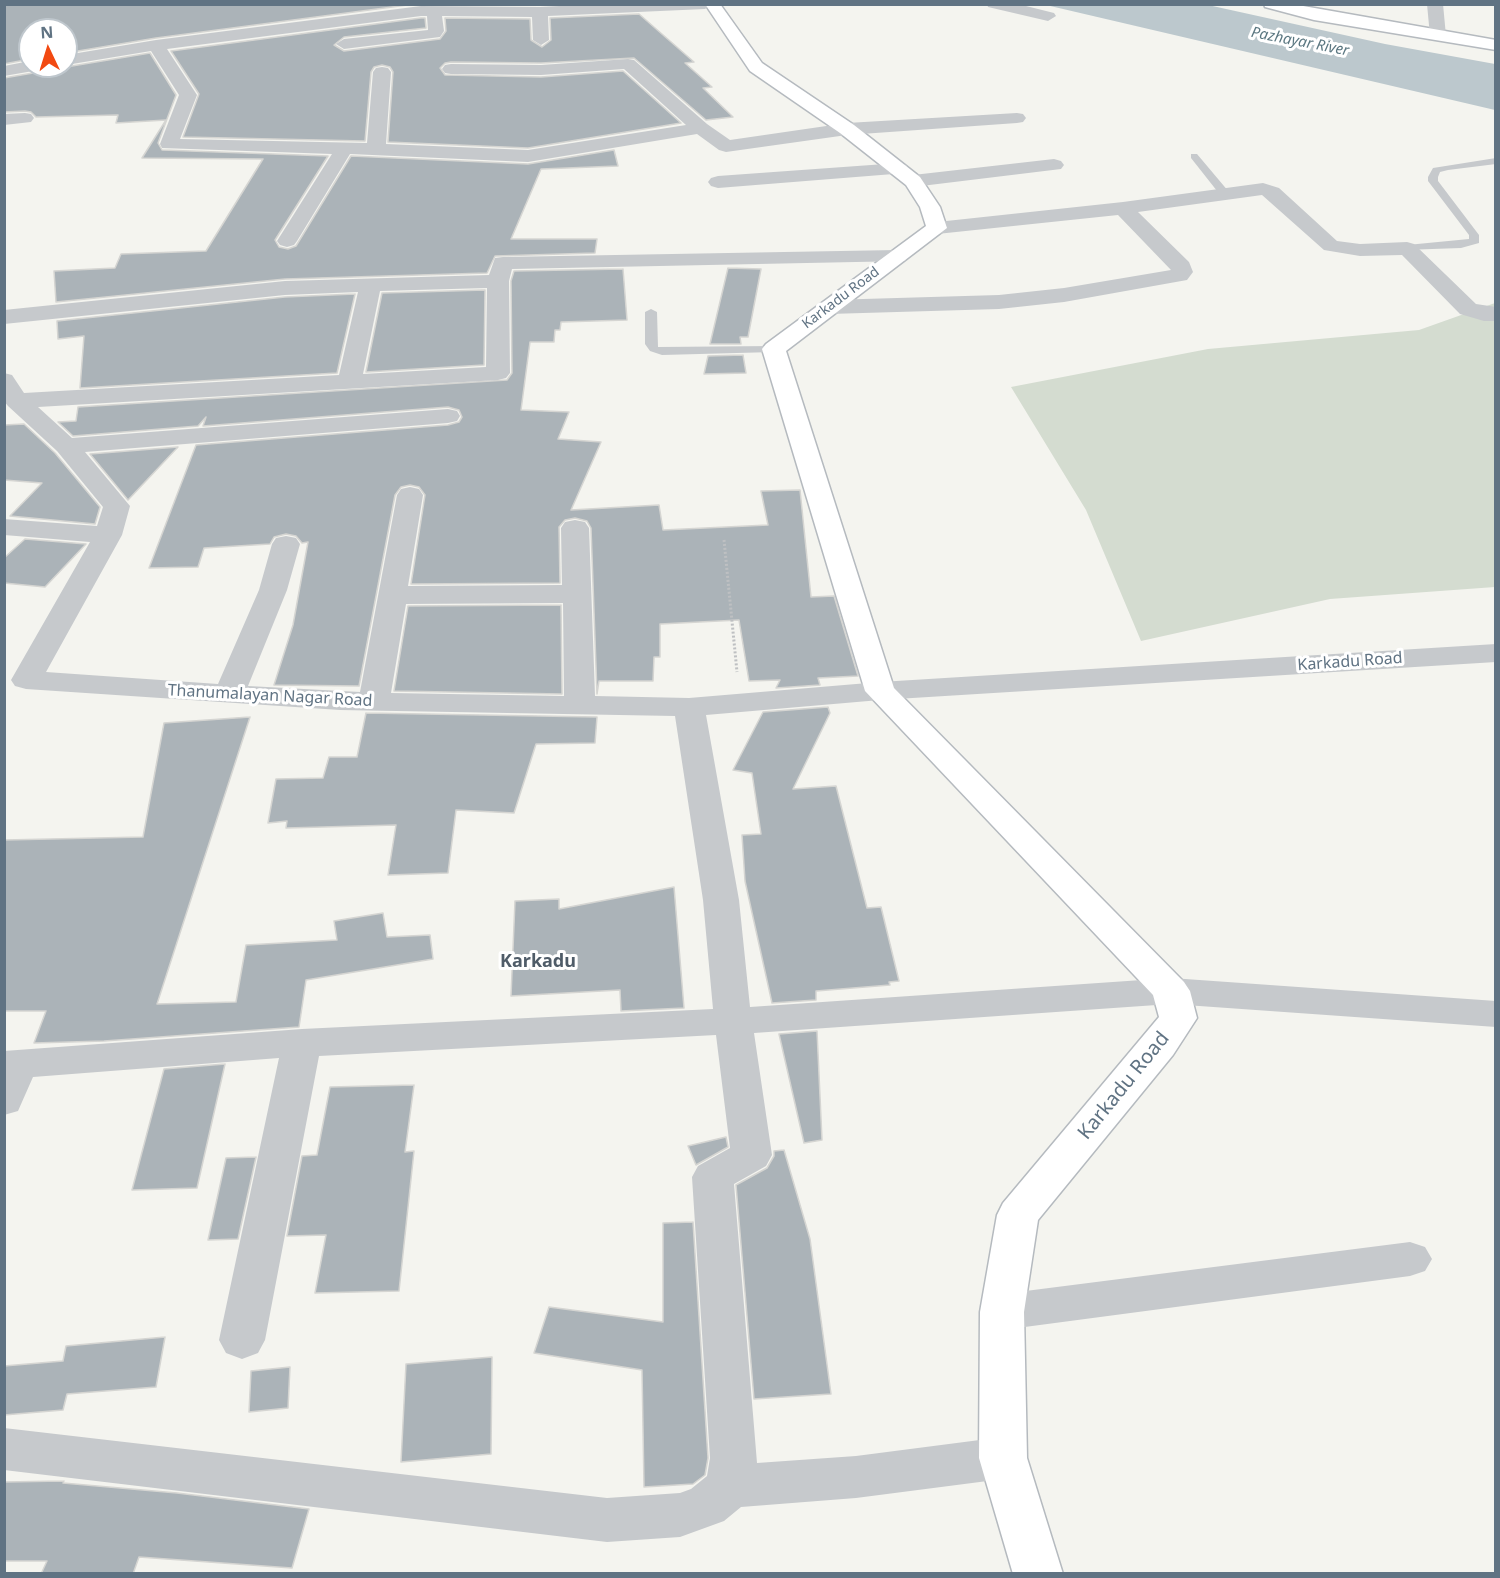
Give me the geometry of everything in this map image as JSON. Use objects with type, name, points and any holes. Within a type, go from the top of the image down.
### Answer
[{"type":"street","points":[[78,58],[284,21],[425,9],[540,12],[705,4]]},
{"type":"street","points":[[712,4],[756,67],[847,129],[906,175],[930,207],[937,228],[1123,208],[1255,189],[1272,192],[1330,246],[1360,249],[1407,248],[1468,309],[1485,314],[1496,314]]},
{"type":"street","points":[[994,4],[1048,16]]},
{"type":"street","points":[[1271,4],[1314,15],[1496,45]]},
{"type":"street","points":[[1435,4],[1438,36]]},
{"type":"street","points":[[344,44],[434,34],[436,31],[425,9]]},
{"type":"street","points":[[540,12],[540,40]]},
{"type":"street","points":[[156,45],[188,95],[169,144],[376,149],[528,156],[700,128]]},
{"type":"street","points":[[451,69],[541,70],[628,64],[700,128],[726,146],[847,129],[1017,118]]},
{"type":"street","points":[[376,149],[382,72]]},
{"type":"street","points":[[4,120],[26,118]]},
{"type":"street","points":[[287,241],[344,149]]},
{"type":"street","points":[[718,182],[906,175],[1054,165]]},
{"type":"street","points":[[829,307],[999,302],[1064,295],[1179,275],[1182,272],[1180,267],[1123,208]]},
{"type":"street","name":"Karkadu Road","points":[[774,349],[937,228]]},
{"type":"street","points":[[11,390],[350,380],[498,373],[498,281],[503,263],[897,256]]},
{"type":"street","points":[[4,317],[285,288],[498,281]]},
{"type":"street","points":[[350,380],[370,286]]},
{"type":"street","points":[[774,349],[880,691],[1171,991]]},
{"type":"street","name":"Thanumalayan Nagar Road","points":[[11,390],[66,447],[117,506],[108,535],[15,679],[229,695],[374,702],[689,707],[880,691]]},
{"type":"street","points":[[66,447],[448,416]]},
{"type":"street","points":[[374,702],[410,495]]},
{"type":"street","points":[[4,527],[108,535]]},
{"type":"street","points":[[575,528],[580,705]]},
{"type":"street","points":[[229,695],[273,590],[286,544]]},
{"type":"street","points":[[393,595],[577,594]]},
{"type":"street","name":"Karkadu Road","points":[[880,691],[1496,653]]},
{"type":"street","points":[[689,707],[721,900],[733,1021],[751,1155],[713,1177],[734,1458],[730,1486]]},
{"type":"street","points":[[4,1101],[12,1064],[302,1043],[733,1021],[1171,991],[1496,1014]]},
{"type":"street","name":"Karkadu Road","points":[[1038,1574],[1003,1458],[1002,1312],[1018,1215],[1159,1045],[1178,1018],[1171,991]]},
{"type":"street","points":[[242,1340],[302,1043]]},
{"type":"street","points":[[1002,1312],[1410,1259]]},
{"type":"street","points":[[4,1449],[607,1520],[680,1515],[707,1506],[730,1486],[856,1477],[1003,1458]]},
{"type":"lane","points":[[1194,156],[1225,194]]},
{"type":"lane","points":[[1407,248],[1461,245],[1475,241],[1474,235],[1433,181],[1433,177],[1436,170],[1447,167],[1496,161]]},
{"type":"lane","points":[[651,312],[651,344],[654,349],[662,351],[774,349]]},
{"type":"path","points":[[724,540],[741,703]]},
{"type":"shaded area","points":[[1495,303],[1495,587],[1330,599],[1141,641],[1086,510],[1011,387],[1208,349],[1419,330]]},
{"type":"water","name":"Pazhayar River","points":[[1046,5],[1208,5],[1385,44],[1495,64],[1495,110]]},
{"type":"building","points":[[415,4],[156,38],[78,51],[78,18],[18,18],[18,61],[4,64],[4,5]]},
{"type":"building","points":[[639,14],[694,62],[685,63],[712,87],[703,88],[733,117],[706,120],[634,58],[541,63],[451,62],[445,63],[440,68],[445,75],[541,77],[623,71],[681,123],[528,148],[388,142],[393,72],[390,67],[382,65],[374,67],[371,72],[365,141],[183,137],[199,94],[171,51],[421,18],[425,18],[426,28],[344,37],[334,45],[344,51],[440,39],[446,31],[445,18],[530,19],[531,40],[542,47],[551,40],[550,18]]},
{"type":"building","points":[[150,53],[176,95],[158,143],[162,150],[328,156],[275,240],[279,247],[288,249],[296,246],[351,156],[528,164],[614,150],[618,166],[541,169],[511,239],[597,239],[595,253],[495,256],[487,273],[285,279],[56,302],[54,271],[115,268],[121,254],[206,251],[263,159],[142,158],[166,120],[116,123],[118,115],[36,117],[31,112],[25,111],[4,112],[4,78],[18,76],[18,78],[78,78],[78,65]]},
{"type":"building","points":[[728,268],[761,269],[748,337],[740,337],[741,344],[710,344]]},
{"type":"building","points":[[623,269],[627,320],[561,322],[560,330],[555,330],[554,342],[530,342],[521,410],[569,412],[558,439],[601,442],[571,510],[659,505],[663,530],[768,525],[761,491],[800,490],[811,597],[834,596],[858,676],[818,678],[820,685],[776,688],[780,680],[749,681],[739,620],[660,624],[660,657],[654,657],[653,681],[599,681],[597,694],[591,528],[587,521],[575,518],[565,520],[559,527],[560,583],[411,584],[425,495],[419,487],[410,485],[401,487],[395,495],[359,686],[274,685],[293,625],[308,542],[302,543],[296,536],[286,534],[274,537],[270,544],[204,548],[198,567],[149,568],[196,445],[448,425],[459,422],[462,417],[459,410],[448,407],[203,426],[206,417],[198,426],[73,436],[58,422],[76,421],[78,407],[507,380],[512,373],[511,281],[514,271]]},
{"type":"building","points":[[485,290],[484,365],[366,372],[382,293]]},
{"type":"building","points":[[355,294],[337,373],[80,388],[84,336],[58,339],[57,321],[285,297]]},
{"type":"building","points":[[743,355],[746,373],[704,374],[708,356]]},
{"type":"building","points":[[24,424],[55,453],[100,507],[95,524],[10,516],[42,483],[4,480],[4,425]]},
{"type":"building","points":[[178,447],[128,500],[90,454]]},
{"type":"building","points":[[25,539],[86,544],[45,587],[4,583],[4,558]]},
{"type":"building","points":[[561,605],[562,694],[394,691],[408,606]]},
{"type":"building","points":[[828,707],[830,713],[793,789],[836,786],[867,908],[881,907],[899,981],[889,982],[890,985],[816,991],[816,1000],[772,1003],[745,881],[742,835],[761,834],[752,773],[733,770],[763,712]]},
{"type":"building","points":[[366,713],[597,717],[595,743],[536,744],[514,813],[456,810],[448,873],[388,875],[396,825],[286,828],[287,821],[268,823],[276,779],[323,778],[329,757],[357,757]]},
{"type":"building","points":[[250,717],[157,1004],[236,1002],[246,945],[337,940],[334,921],[383,913],[387,937],[430,935],[433,959],[306,980],[299,1027],[104,1041],[34,1043],[46,1011],[4,1011],[4,840],[143,837],[164,723]]},
{"type":"building","points":[[674,887],[684,1008],[621,1011],[620,990],[511,996],[515,901],[559,899],[559,909]]},
{"type":"building","points":[[817,1031],[822,1140],[804,1143],[779,1034]]},
{"type":"building","points":[[225,1064],[197,1188],[132,1190],[164,1069]]},
{"type":"building","points":[[414,1085],[405,1152],[414,1151],[399,1291],[315,1293],[326,1235],[287,1236],[302,1156],[317,1155],[330,1087]]},
{"type":"building","points":[[726,1137],[728,1147],[696,1165],[688,1146]]},
{"type":"building","points":[[784,1150],[810,1239],[831,1394],[754,1399],[736,1185],[767,1168],[774,1156],[774,1151]]},
{"type":"building","points":[[256,1157],[238,1239],[208,1240],[226,1158]]},
{"type":"building","points":[[693,1222],[708,1458],[705,1475],[693,1484],[644,1487],[642,1370],[534,1353],[549,1307],[663,1322],[663,1223]]},
{"type":"building","points":[[165,1337],[156,1387],[67,1394],[63,1410],[4,1415],[4,1366],[63,1361],[66,1346]]},
{"type":"building","points":[[492,1357],[491,1454],[401,1462],[406,1364]]},
{"type":"building","points":[[290,1367],[288,1408],[249,1412],[251,1371]]},
{"type":"building","points":[[64,1481],[63,1483],[177,1493],[309,1509],[292,1568],[139,1557],[133,1574],[41,1574],[47,1561],[4,1561],[4,1482]]},
{"type":"district","name":"Karkadu","points":[[538,962]]}]
